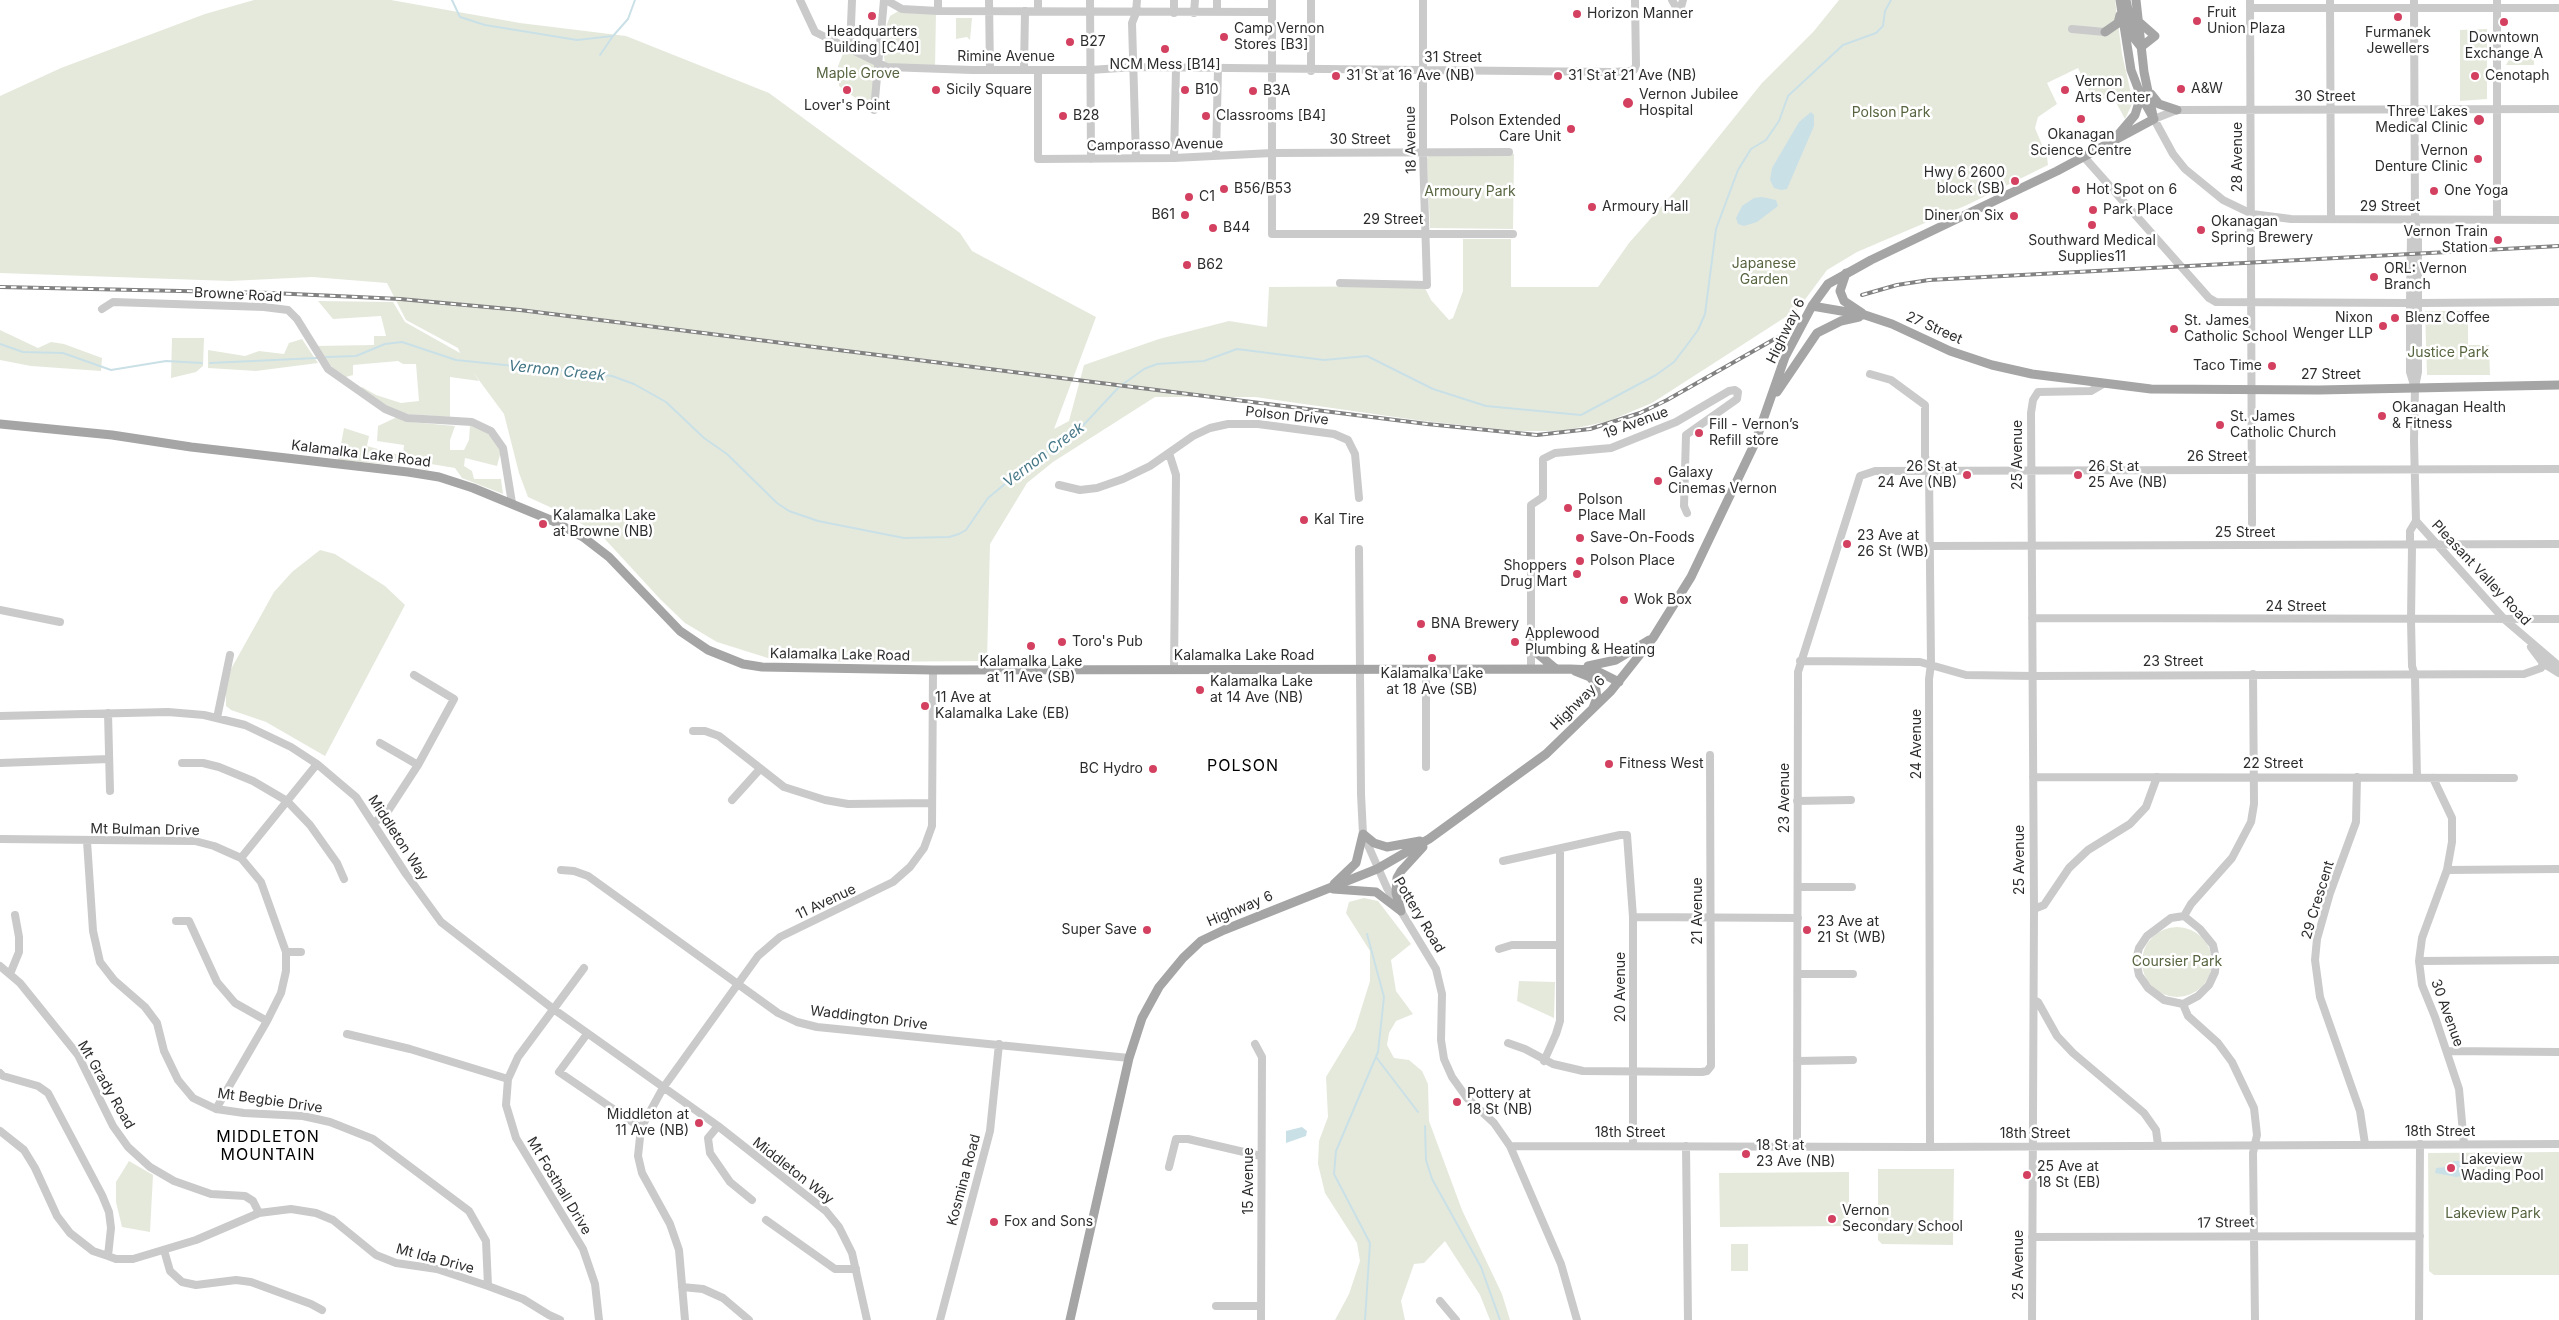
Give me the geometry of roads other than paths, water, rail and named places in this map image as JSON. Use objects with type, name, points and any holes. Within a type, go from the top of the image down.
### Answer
[{"type":"main road","points":[[2120,0],[2126,45],[2154,119]]},
{"type":"main road","points":[[2126,0],[2134,38],[2141,47]]},
{"type":"main road","points":[[2113,140],[2131,121],[2145,94],[2136,0]]},
{"type":"main road","points":[[2105,32],[2118,23],[2121,12]]},
{"type":"main road","points":[[2138,21],[2155,36],[2141,47]]},
{"type":"main road","points":[[2105,32],[2117,36],[2126,45]]},
{"type":"main road","points":[[2145,94],[2159,104],[2177,110]]},
{"type":"main road","name":"Highway 6","points":[[1070,1320],[1130,1058],[1142,1018],[1150,1000],[1183,958],[1201,941],[1252,918],[1377,869],[1429,839],[1518,777],[1592,711],[1619,682],[1653,638],[1691,577],[1755,442],[1772,401],[1785,357],[1812,306],[1828,284],[1846,273],[2084,157],[2154,119]]},
{"type":"main road","points":[[1846,273],[1840,291],[1844,301],[1865,315]]},
{"type":"main road","name":"27 Street","points":[[1812,306],[1865,315],[1892,324],[1950,352],[1992,365],[2032,374],[2150,389],[2559,385]]},
{"type":"main road","points":[[1772,401],[1817,333],[1841,321],[1865,315]]},
{"type":"main road","name":"Kalamalka Lake Road","points":[[0,424],[103,434],[191,447],[439,477],[554,520],[583,537],[609,557],[680,631],[708,650],[744,664],[762,668],[933,670],[1570,669],[1595,670],[1619,682]]},
{"type":"main road","points":[[1570,669],[1616,660],[1653,638]]},
{"type":"main road","points":[[1531,644],[1540,656],[1556,669]]},
{"type":"main road","points":[[1570,669],[1590,677],[1595,683],[1596,698],[1592,711]]},
{"type":"main road","points":[[1328,889],[1352,869],[1359,857],[1363,834],[1374,843],[1387,847],[1429,839]]},
{"type":"main road","points":[[1401,911],[1396,893],[1398,878],[1401,871],[1429,839]]},
{"type":"main road","points":[[1328,889],[1376,892],[1401,911]]},
{"type":"street","name":"Rimine Avenue","points":[[800,0],[815,32],[886,67],[990,70],[1090,70],[1135,67],[1176,69]]},
{"type":"street","points":[[850,49],[852,0]]},
{"type":"street","points":[[874,110],[885,0],[902,10],[1136,13],[1272,12]]},
{"type":"street","points":[[938,0],[938,11]]},
{"type":"street","points":[[989,0],[990,70]]},
{"type":"street","points":[[1038,0],[1038,11]]},
{"type":"street","points":[[1090,0],[1091,159]]},
{"type":"street","points":[[1136,158],[1135,67],[1132,62],[1132,24],[1136,13],[1137,0]]},
{"type":"street","points":[[1174,0],[1174,13]]},
{"type":"street","points":[[1194,13],[1195,0]]},
{"type":"street","points":[[1217,0],[1217,12]]},
{"type":"street","points":[[1272,0],[1272,153]]},
{"type":"street","points":[[1311,0],[1311,71]]},
{"type":"street","name":"18 Avenue","points":[[1340,283],[1427,284],[1424,232],[1423,0]]},
{"type":"street","name":"31 Street","points":[[1218,69],[1612,72],[1634,70],[1635,0]]},
{"type":"street","points":[[1672,0],[1676,7],[1681,7],[1684,0]]},
{"type":"street","points":[[2250,4],[2497,4],[2559,8]]},
{"type":"street","name":"28 Avenue","points":[[2250,4],[2252,524]]},
{"type":"street","points":[[2330,4],[2331,219]]},
{"type":"street","points":[[2414,4],[2415,220],[2418,236],[2414,303]]},
{"type":"street","points":[[2497,4],[2498,220]]},
{"type":"street","points":[[1024,70],[1025,11]]},
{"type":"street","points":[[2072,29],[2105,32]]},
{"type":"street","points":[[1174,158],[1176,69],[1218,69],[1216,156]]},
{"type":"street","name":"Camporasso Avenue","points":[[1038,70],[1038,159],[1174,158],[1272,153]]},
{"type":"street","name":"30 Street","points":[[2154,119],[2177,110],[2559,109]]},
{"type":"street","points":[[2154,119],[2172,154],[2184,169],[2224,200],[2252,214]]},
{"type":"street","name":"30 Street","points":[[1272,153],[1509,152]]},
{"type":"street","name":"29 Street","points":[[1272,153],[1272,234],[1424,232],[1514,234]]},
{"type":"street","points":[[2084,157],[2210,298],[2216,302],[2559,302]]},
{"type":"street","name":"29 Street","points":[[2252,214],[2291,219],[2559,220]]},
{"type":"street","points":[[2394,220],[2407,224],[2411,236],[2418,372],[2415,387],[2414,469],[2416,521],[2410,531],[2412,546],[2412,666],[2415,676],[2417,778]]},
{"type":"street","points":[[2411,236],[2415,220]]},
{"type":"street","name":"Browne Road","points":[[102,309],[113,302],[264,306],[288,310],[297,319],[328,369],[384,409],[408,418],[472,422],[491,431],[503,448],[512,503]]},
{"type":"street","name":"24 Avenue","points":[[1870,374],[1891,380],[1925,405],[1925,456],[1929,471],[1931,664],[1929,679],[1930,1147]]},
{"type":"street","name":"27 Street","points":[[2033,400],[2038,392],[2090,391],[2103,384]]},
{"type":"street","name":"19 Avenue","points":[[1531,669],[1531,505],[1543,497],[1544,459],[1555,453],[1611,448],[1676,422],[1730,390],[1735,390],[1738,392],[1737,399],[1686,435],[1684,506],[1687,513]]},
{"type":"street","name":"25 Avenue","points":[[2032,1320],[2034,1000],[2033,400]]},
{"type":"street","name":"Polson Drive","points":[[1059,485],[1080,490],[1097,488],[1123,479],[1150,466],[1193,436],[1210,428],[1228,424],[1258,424],[1334,434],[1348,440],[1355,454],[1358,498]]},
{"type":"street","points":[[1169,453],[1176,475],[1174,670]]},
{"type":"street","name":"26 Street","points":[[1876,471],[2559,469]]},
{"type":"street","name":"23 Avenue","points":[[1797,1147],[1798,672],[1860,476],[1876,471]]},
{"type":"street","name":"Pleasant Valley Road","points":[[2416,521],[2504,619],[2559,666]]},
{"type":"street","name":"25 Street","points":[[1930,546],[2437,546],[2559,544]]},
{"type":"street","name":"Pottery Road","points":[[1359,549],[1359,669],[1363,834],[1377,869],[1436,969],[1442,994],[1441,1040],[1444,1058],[1452,1078],[1467,1098],[1494,1123],[1510,1146],[1535,1201],[1560,1264],[1577,1320]]},
{"type":"street","points":[[0,610],[60,622]]},
{"type":"street","name":"24 Street","points":[[2032,618],[2411,620],[2493,617],[2504,619],[2559,619]]},
{"type":"street","name":"Pleasant Valley Road","points":[[2528,641],[2543,663],[2559,673]]},
{"type":"street","points":[[217,718],[230,655]]},
{"type":"street","name":"23 Street","points":[[1800,661],[1920,662],[1966,676],[2406,673],[2415,676],[2524,674],[2541,668],[2543,663]]},
{"type":"street","name":"11 Avenue","points":[[684,1320],[678,1250],[670,1224],[642,1173],[638,1156],[640,1128],[663,1088],[758,956],[780,937],[871,895],[893,882],[910,867],[924,848],[932,826],[933,670]]},
{"type":"street","points":[[1426,670],[1426,767]]},
{"type":"street","points":[[2184,916],[2190,904],[2232,858],[2251,822],[2254,804],[2253,674]]},
{"type":"street","points":[[374,823],[388,811],[418,765],[454,699],[414,675]]},
{"type":"street","name":"Middleton Way","points":[[0,716],[168,712],[217,718],[245,725],[291,747],[317,764],[356,796],[406,874],[442,922],[587,1034],[718,1126],[826,1211],[839,1227],[852,1253],[867,1320]]},
{"type":"street","points":[[108,713],[110,791]]},
{"type":"street","points":[[693,731],[706,731],[720,736],[784,787],[825,800],[848,804],[932,803]]},
{"type":"street","points":[[380,743],[418,765]]},
{"type":"street","name":"21 Avenue","points":[[1633,1072],[1702,1072],[1707,1071],[1711,1066],[1710,756]]},
{"type":"street","points":[[0,763],[109,759]]},
{"type":"street","points":[[182,763],[219,767],[253,781],[287,801],[310,825],[337,863],[344,879]]},
{"type":"street","points":[[241,858],[317,764]]},
{"type":"street","points":[[732,800],[760,769]]},
{"type":"street","name":"22 Street","points":[[2033,777],[2357,776],[2514,778]]},
{"type":"street","name":"29 Crescent","points":[[2357,776],[2356,822],[2330,893],[2317,939],[2315,960],[2320,997],[2328,1026],[2348,1072],[2358,1103],[2365,1144]]},
{"type":"street","points":[[2034,909],[2044,905],[2069,868],[2088,850],[2130,824],[2146,807],[2157,777]]},
{"type":"street","name":"30 Avenue","points":[[2433,778],[2452,818],[2452,842],[2447,870],[2422,938],[2419,961],[2422,985],[2459,1089],[2464,1144]]},
{"type":"street","points":[[1797,801],[1851,800]]},
{"type":"street","name":"20 Avenue","points":[[1560,849],[1620,835],[1627,836],[1629,842],[1633,916],[1633,1146]]},
{"type":"street","name":"Mt Bulman Drive","points":[[0,839],[195,841],[214,846],[241,858],[261,882],[286,952],[286,971],[281,993],[267,1021],[216,1109]]},
{"type":"street","name":"Mt Begbie Drive","points":[[87,841],[93,931],[100,962],[114,980],[145,1007],[157,1023],[164,1051],[178,1080],[194,1098],[216,1109],[244,1113],[304,1116],[340,1124],[373,1139],[469,1211],[486,1241],[488,1286]]},
{"type":"street","points":[[1503,861],[1560,849],[1560,1021],[1544,1061]]},
{"type":"street","points":[[2447,870],[2559,869]]},
{"type":"street","name":"Waddington Drive","points":[[561,870],[574,871],[588,876],[778,1013],[797,1022],[818,1027],[1130,1058]]},
{"type":"street","points":[[1798,887],[1852,887]]},
{"type":"street","points":[[10,974],[19,952],[15,914]]},
{"type":"street","points":[[1633,916],[1798,918]]},
{"type":"street","points":[[2184,916],[2200,929],[2213,945],[2216,959],[2215,972],[2209,984],[2198,996],[2183,1004],[2164,1000],[2148,988],[2139,975],[2136,960],[2139,948],[2147,936],[2171,918],[2184,916]]},
{"type":"street","points":[[176,921],[189,921],[217,982],[235,1003],[267,1021]]},
{"type":"street","points":[[1499,949],[1512,945],[1560,945]]},
{"type":"street","points":[[286,952],[301,952]]},
{"type":"street","points":[[2419,961],[2559,960]]},
{"type":"street","name":"Mt Grady Road","points":[[0,966],[10,974],[78,1055],[112,1126],[128,1147],[150,1167],[174,1181],[211,1194],[245,1196],[253,1201],[259,1213]]},
{"type":"street","name":"Mt Fosthall Drive","points":[[584,968],[552,1008],[518,1057],[508,1079],[506,1105],[516,1138],[583,1249],[596,1284],[599,1320]]},
{"type":"street","points":[[1798,974],[1853,974]]},
{"type":"street","points":[[2034,1000],[2038,1002],[2057,1036],[2073,1053],[2144,1113],[2156,1130],[2158,1145]]},
{"type":"street","points":[[2183,1004],[2188,1016],[2223,1050],[2245,1086],[2254,1108],[2257,1134],[2254,1144],[2255,1320]]},
{"type":"street","points":[[347,1034],[410,1049],[508,1079]]},
{"type":"street","points":[[587,1034],[559,1072],[640,1128]]},
{"type":"street","points":[[1508,1043],[1526,1049],[1544,1061],[1583,1071],[1633,1072]]},
{"type":"street","name":"Kosmina Road","points":[[940,1320],[990,1131],[999,1044]]},
{"type":"street","name":"15 Avenue","points":[[1255,1044],[1262,1057],[1261,1320]]},
{"type":"street","points":[[2447,1051],[2559,1052]]},
{"type":"street","points":[[1797,1061],[1853,1060]]},
{"type":"street","points":[[0,1073],[3,1076],[38,1086],[48,1093],[102,1195],[109,1212],[111,1228],[108,1256]]},
{"type":"street","points":[[718,1126],[708,1138],[710,1153],[730,1182],[752,1200]]},
{"type":"street","name":"Mt Ida Drive","points":[[0,1131],[24,1150],[35,1168],[58,1216],[70,1233],[93,1251],[116,1259],[133,1258],[196,1240],[259,1213],[291,1209],[316,1213],[333,1220],[376,1255],[396,1263],[437,1269],[488,1286],[523,1299],[549,1316],[560,1320]]},
{"type":"street","points":[[1169,1167],[1176,1139],[1188,1139],[1261,1156]]},
{"type":"street","points":[[2419,1320],[2420,1144]]},
{"type":"street","name":"18th Street","points":[[1510,1146],[1930,1147],[2559,1144]]},
{"type":"street","points":[[1686,1146],[1688,1320]]},
{"type":"street","points":[[766,1220],[835,1269],[856,1269]]},
{"type":"street","name":"17 Street","points":[[2032,1237],[2420,1236]]},
{"type":"street","points":[[164,1250],[170,1271],[182,1282],[196,1285],[236,1280],[251,1282],[311,1304],[322,1310]]},
{"type":"street","points":[[682,1286],[704,1289],[723,1298],[749,1320]]},
{"type":"street","points":[[1440,1301],[1456,1320]]},
{"type":"street","points":[[1216,1306],[1261,1306]]},
{"type":"water","points":[[1811,112],[1814,115],[1814,126],[1787,189],[1774,188],[1770,180],[1772,168],[1799,122]]},
{"type":"water","points":[[1762,197],[1776,200],[1778,206],[1757,222],[1744,226],[1738,224],[1736,218],[1742,206],[1754,198]]},
{"type":"water","points":[[1302,1127],[1307,1131],[1306,1136],[1286,1143],[1286,1131]]},
{"type":"water","points":[[2454,1161],[2459,1161],[2465,1166],[2462,1176],[2456,1177],[2435,1173],[2436,1168],[2446,1167]]},
{"type":"waterway","points":[[452,0],[460,17],[485,25],[577,40],[613,36]]},
{"type":"waterway","points":[[600,55],[628,19],[635,0]]},
{"type":"waterway","name":"Vernon Creek","points":[[326,357],[356,356],[385,344],[402,342],[456,360],[612,376],[634,384],[666,402],[704,438],[727,454],[777,503],[789,511],[818,521],[904,538],[949,537],[966,530],[988,498],[1034,460],[1076,433],[1119,387],[1144,369],[1157,364],[1204,361],[1237,349],[1324,360],[1367,356],[1433,389],[1486,406],[1581,415],[1656,375],[1674,362],[1687,345],[1698,330],[1705,314],[1716,229],[1738,170],[1751,149],[1766,140],[1779,121],[1788,96],[1843,45],[1876,33],[1883,26],[1885,11],[1891,0]]},
{"type":"waterway","name":"Vernon Creek","points":[[0,344],[23,352],[63,353],[111,370],[166,361],[202,363]]},
{"type":"waterway","name":"Vernon Creek","points":[[210,363],[317,358]]},
{"type":"waterway","points":[[1365,1320],[1370,1243],[1334,1174],[1336,1151],[1378,1052],[1384,997],[1367,934]]},
{"type":"waterway","points":[[1376,1057],[1418,1112]]},
{"type":"waterway","points":[[1425,1126],[1426,1160],[1432,1179],[1481,1267],[1500,1320]]},
{"type":"railway","points":[[1862,295],[1897,285],[1929,280],[2559,246]]},
{"type":"railway","points":[[0,287],[272,293],[400,299],[520,310],[1427,424],[1537,435],[1590,429],[1640,413],[1667,400],[1787,332]]},
{"type":"place","name":"Horizon Manner","points":[[1577,14]]},
{"type":"place","name":"Headquarters Building [C40]","points":[[872,16]]},
{"type":"place","name":"Furmanek Jewellers","points":[[2398,17]]},
{"type":"place","name":"Fruit Union Plaza","points":[[2197,21]]},
{"type":"place","name":"Downtown Exchange A","points":[[2504,22]]},
{"type":"place","name":"Camp Vernon Stores [B3]","points":[[1224,37]]},
{"type":"place","name":"B27","points":[[1070,42]]},
{"type":"place","name":"NCM Mess [B14]","points":[[1165,49]]},
{"type":"place","name":"31 St at 16 Ave (NB)","points":[[1336,76]]},
{"type":"place","name":"31 St at 21 Ave (NB)","points":[[1558,76]]},
{"type":"place","name":"Cenotaph","points":[[2475,76]]},
{"type":"place","name":"A&W","points":[[2181,89]]},
{"type":"place","name":"Lover's Point","points":[[847,90]]},
{"type":"place","name":"Sicily Square","points":[[936,90]]},
{"type":"place","name":"B10","points":[[1185,90]]},
{"type":"place","name":"Vernon Arts Center","points":[[2065,90]]},
{"type":"place","name":"B3A","points":[[1253,91]]},
{"type":"place","name":"Vernon Jubilee Hospital","points":[[1628,103]]},
{"type":"place","name":"B28","points":[[1063,116]]},
{"type":"place","name":"Classrooms [B4]","points":[[1206,116]]},
{"type":"place","name":"Okanagan Science Centre","points":[[2081,119]]},
{"type":"place","name":"Three Lakes Medical Clinic","points":[[2479,120]]},
{"type":"place","name":"Polson Extended Care Unit","points":[[1571,129]]},
{"type":"place","name":"Vernon Denture Clinic","points":[[2478,159]]},
{"type":"place","name":"Hwy 6 2600 block (SB)","points":[[2015,181]]},
{"type":"place","name":"B56/B53","points":[[1224,189]]},
{"type":"place","name":"Hot Spot on 6","points":[[2076,190]]},
{"type":"place","name":"One Yoga","points":[[2434,191]]},
{"type":"place","name":"C1","points":[[1189,197]]},
{"type":"place","name":"Armoury Hall","points":[[1592,207]]},
{"type":"place","name":"Park Place","points":[[2093,210]]},
{"type":"place","name":"B61","points":[[1185,215]]},
{"type":"place","name":"Diner on Six","points":[[2014,216]]},
{"type":"place","name":"Southward Medical Supplies11","points":[[2092,225]]},
{"type":"place","name":"B44","points":[[1213,228]]},
{"type":"place","name":"Okanagan Spring Brewery","points":[[2201,230]]},
{"type":"place","name":"Vernon Train Station","points":[[2498,240]]},
{"type":"place","name":"B62","points":[[1187,265]]},
{"type":"place","name":"ORL: Vernon Branch","points":[[2374,277]]},
{"type":"place","name":"Blenz Coffee","points":[[2395,318]]},
{"type":"place","name":"Nixon Wenger LLP","points":[[2383,326]]},
{"type":"place","name":"St. James Catholic School","points":[[2174,329]]},
{"type":"place","name":"Taco Time","points":[[2272,366]]},
{"type":"place","name":"Okanagan Health & Fitness","points":[[2382,416]]},
{"type":"place","name":"St. James Catholic Church","points":[[2220,425]]},
{"type":"place","name":"Fill - Vernon’s Refill store","points":[[1699,433]]},
{"type":"place","name":"26 St at 24 Ave (NB)","points":[[1967,475]]},
{"type":"place","name":"26 St at 25 Ave (NB)","points":[[2078,475]]},
{"type":"place","name":"Galaxy Cinemas Vernon","points":[[1658,481]]},
{"type":"place","name":"Polson Place Mall","points":[[1568,508]]},
{"type":"place","name":"Kal Tire","points":[[1304,520]]},
{"type":"place","name":"Kalamalka Lake at Browne (NB)","points":[[543,524]]},
{"type":"place","name":"Save-On-Foods","points":[[1580,538]]},
{"type":"place","name":"23 Ave at 26 St (WB)","points":[[1847,544]]},
{"type":"place","name":"Polson Place","points":[[1580,561]]},
{"type":"place","name":"Shoppers Drug Mart","points":[[1577,574]]},
{"type":"place","name":"Wok Box","points":[[1624,600]]},
{"type":"place","name":"BNA Brewery","points":[[1421,624]]},
{"type":"place","name":"Toro's Pub","points":[[1062,642]]},
{"type":"place","name":"Applewood Plumbing & Heating","points":[[1515,642]]},
{"type":"place","name":"Kalamalka Lake at 11 Ave (SB)","points":[[1031,646]]},
{"type":"place","name":"Kalamalka Lake at 18 Ave (SB)","points":[[1432,658]]},
{"type":"place","name":"Kalamalka Lake at 14 Ave (NB)","points":[[1200,690]]},
{"type":"place","name":"11 Ave at Kalamalka Lake (EB)","points":[[925,706]]},
{"type":"place","name":"Fitness West","points":[[1609,764]]},
{"type":"place","name":"BC Hydro","points":[[1153,769]]},
{"type":"place","name":"Super Save","points":[[1147,930]]},
{"type":"place","name":"23 Ave at 21 St (WB)","points":[[1807,930]]},
{"type":"place","name":"Pottery at 18 St (NB)","points":[[1457,1102]]},
{"type":"place","name":"Middleton at 11 Ave (NB)","points":[[699,1123]]},
{"type":"place","name":"18 St at 23 Ave (NB)","points":[[1746,1154]]},
{"type":"place","name":"Lakeview Wading Pool","points":[[2451,1168]]},
{"type":"place","name":"25 Ave at 18 St (EB)","points":[[2027,1175]]},
{"type":"place","name":"Vernon Secondary School","points":[[1832,1219]]},
{"type":"place","name":"Fox and Sons","points":[[994,1222]]},
{"type":"district","name":"POLSON","points":[[1243,766]]},
{"type":"district","name":"MIDDLETON MOUNTAIN","points":[[268,1146]]},
{"type":"park label","name":"Maple Grove","points":[[858,74]]},
{"type":"park label","name":"Polson Park","points":[[1891,113]]},
{"type":"park label","name":"Armoury Park","points":[[1470,192]]},
{"type":"park label","name":"Japanese Garden","points":[[1764,272]]},
{"type":"park label","name":"Justice Park","points":[[2448,353]]},
{"type":"park label","name":"Coursier Park","points":[[2177,962]]},
{"type":"park label","name":"Lakeview Park","points":[[2493,1214]]}]
